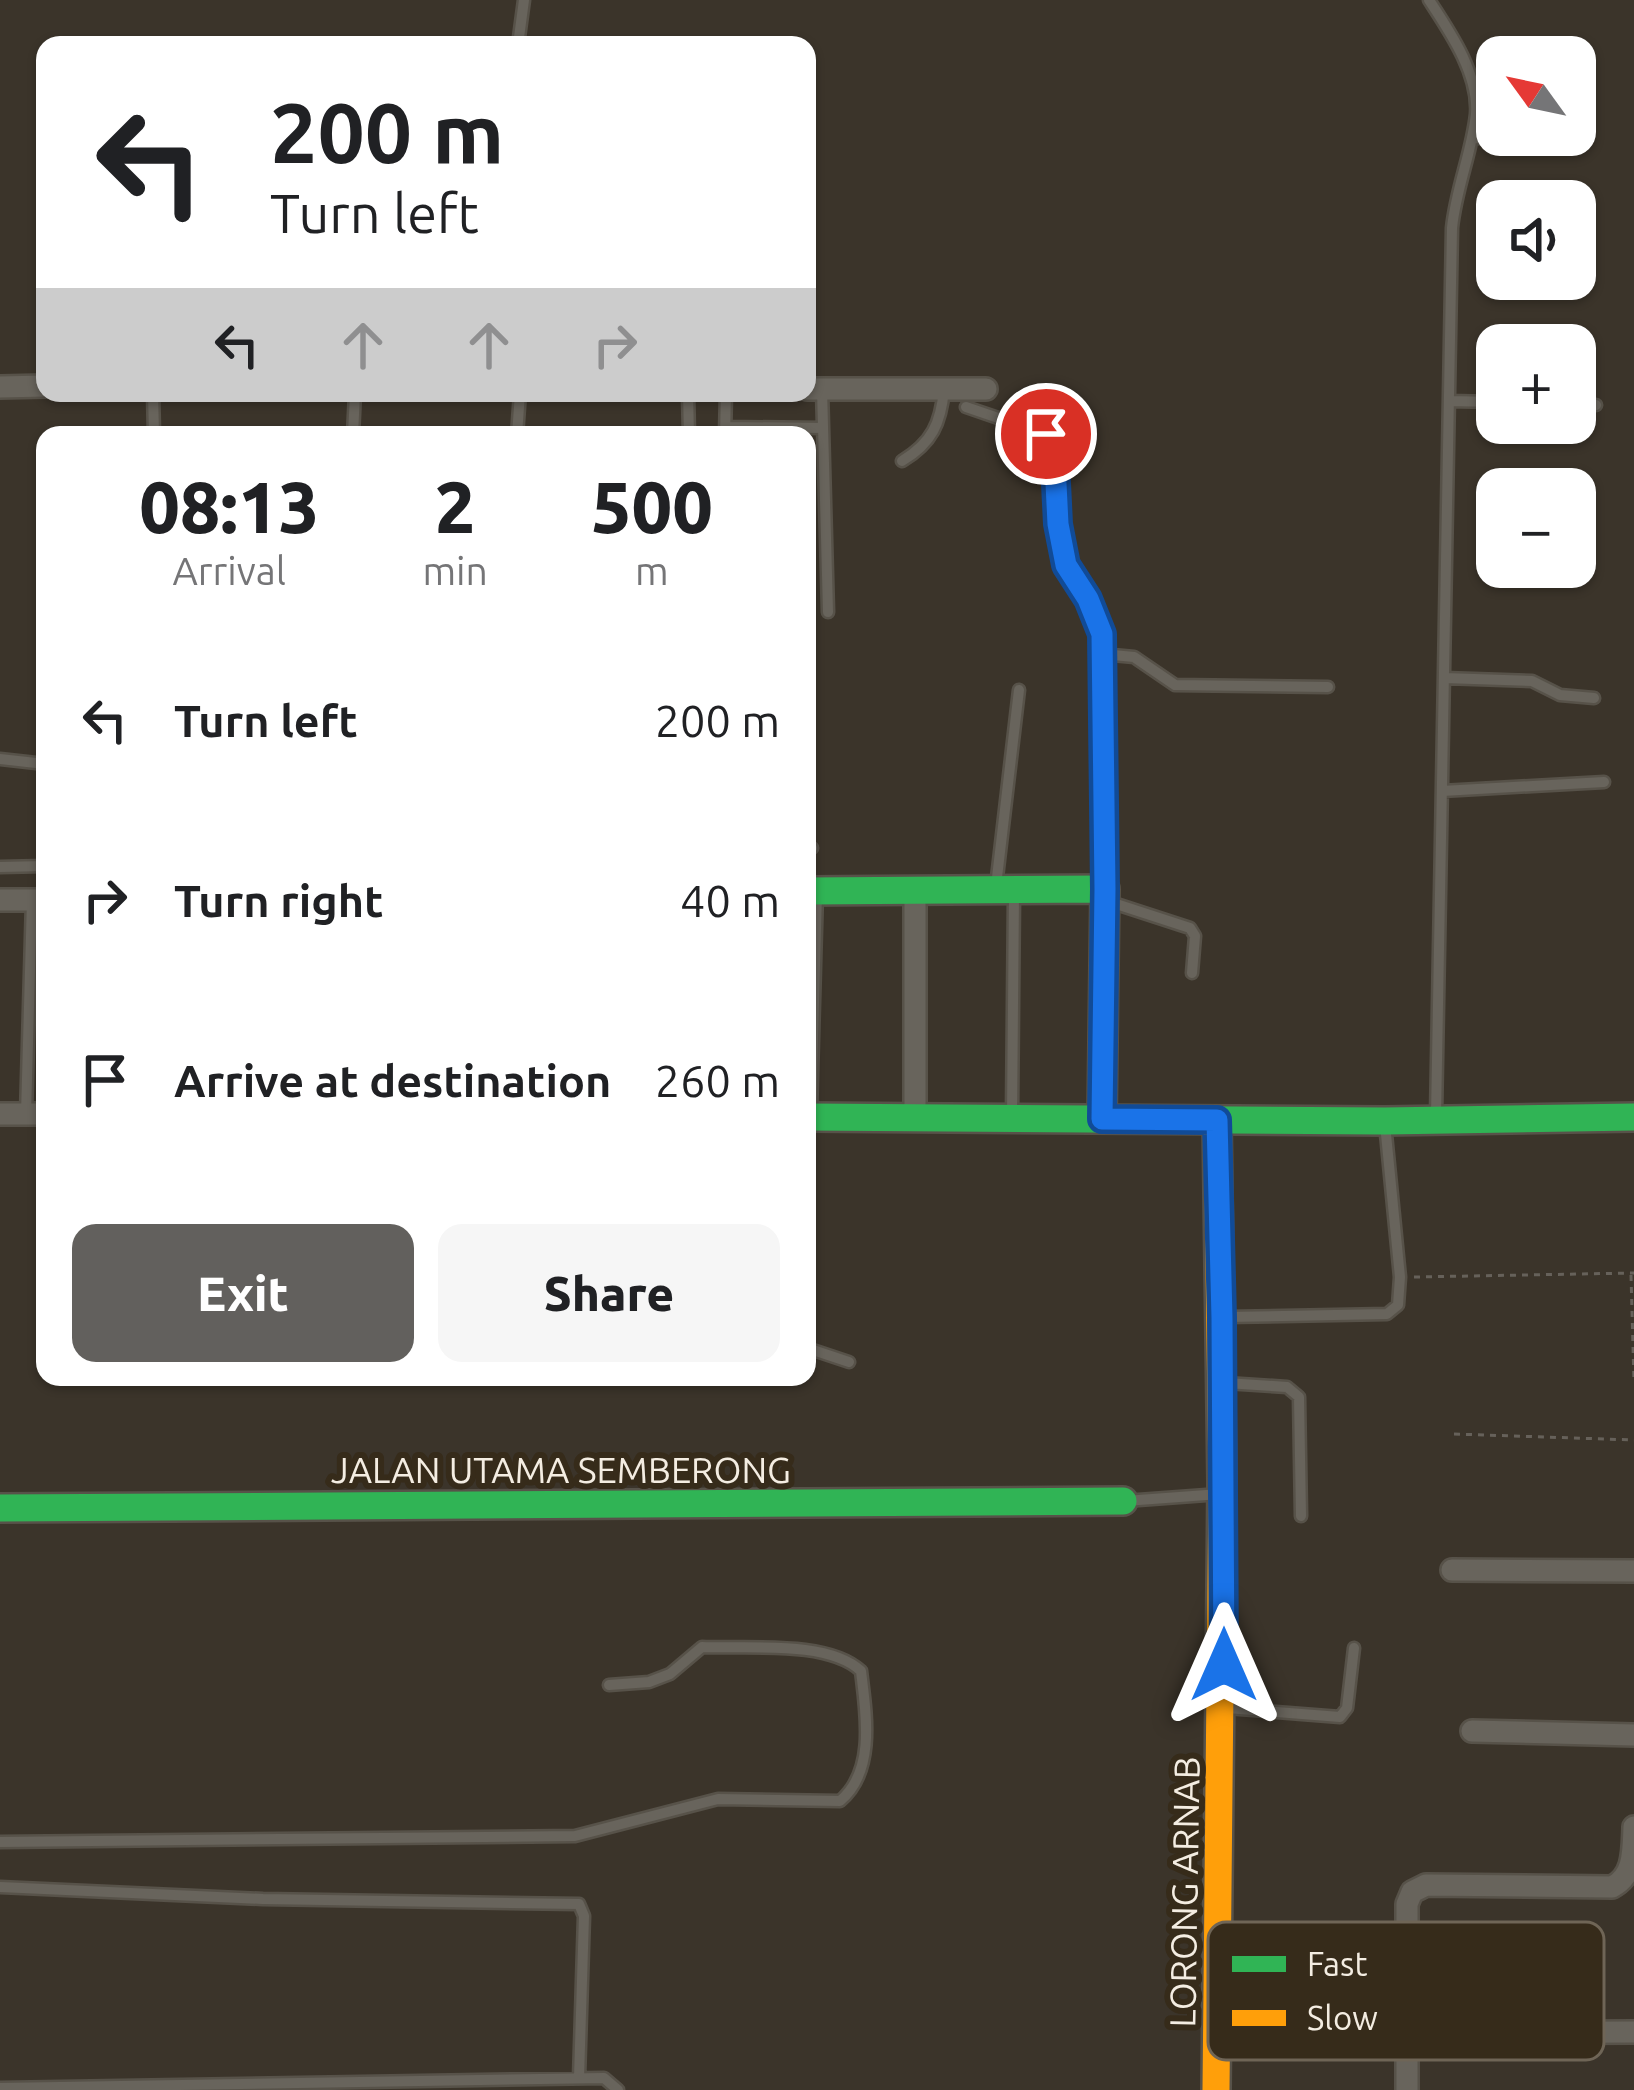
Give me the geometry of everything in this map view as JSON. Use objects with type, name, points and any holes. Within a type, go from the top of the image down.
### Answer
[{"type":"street","points":[[0,387],[36,386]]},
{"type":"street","points":[[816,389],[986,388]]},
{"type":"street","points":[[816,891],[1005,889],[1105,895],[1102,1119]]},
{"type":"street","points":[[915,890],[915,1117]]},
{"type":"street","points":[[0,900],[36,900]]},
{"type":"street","points":[[0,1114],[36,1114]]},
{"type":"street","points":[[816,1117],[1634,1117]]},
{"type":"street","name":"LORONG ARNAB","points":[[1217,1120],[1224,1494],[1219,1922]]},
{"type":"street","name":"JALAN UTAMA SEMBERONG","points":[[0,1508],[1123,1501]]},
{"type":"street","points":[[1452,1570],[1634,1570]]},
{"type":"street","points":[[1472,1731],[1634,1735]]},
{"type":"street","points":[[1407,1922],[1412,1892],[1426,1885],[1612,1887],[1633,1869],[1634,1827]]},
{"type":"street","points":[[1604,2032],[1634,2032]]},
{"type":"street","name":"LORONG ARNAB","points":[[1216,2090],[1217,2060]]},
{"type":"street","points":[[1407,2090],[1408,2060]]},
{"type":"lane","points":[[519,36],[524,0]]},
{"type":"lane","points":[[1429,0],[1448,28],[1474,86],[1476,110],[1456,188],[1452,228],[1436,1119]]},
{"type":"lane","points":[[1472,138],[1476,138]]},
{"type":"lane","points":[[902,461],[934,433],[944,389]]},
{"type":"lane","points":[[816,394],[823,428],[828,612]]},
{"type":"lane","points":[[1449,401],[1476,402]]},
{"type":"lane","points":[[966,407],[1052,438],[1066,565],[1088,599],[1102,634],[1105,895],[1190,928],[1195,936],[1192,973]]},
{"type":"lane","points":[[816,428],[823,428]]},
{"type":"lane","points":[[1102,653],[1134,657],[1175,685],[1328,687]]},
{"type":"lane","points":[[1444,678],[1532,681],[1560,695],[1594,698]]},
{"type":"lane","points":[[1012,1119],[1005,889],[1019,690]]},
{"type":"lane","points":[[0,759],[36,763]]},
{"type":"lane","points":[[1442,791],[1604,782]]},
{"type":"lane","points":[[0,867],[36,866]]},
{"type":"lane","points":[[1222,1318],[1387,1314],[1394,1310],[1401,1299],[1400,1277],[1384,1120]]},
{"type":"lane","points":[[816,1351],[849,1362]]},
{"type":"lane","points":[[1222,1383],[1287,1387],[1299,1397],[1301,1516]]},
{"type":"lane","points":[[1123,1501],[1224,1494]]},
{"type":"lane","points":[[0,1842],[575,1835],[718,1798],[839,1801],[853,1790],[861,1774],[865,1704],[861,1671],[848,1658],[820,1651],[702,1648],[670,1674],[650,1682],[609,1685]]},
{"type":"lane","points":[[1223,1708],[1340,1717],[1347,1708],[1354,1648]]},
{"type":"lane","points":[[0,1887],[263,1899],[579,1904],[584,1916],[579,2078]]},
{"type":"lane","points":[[0,2088],[604,2078],[618,2090]]},
{"type":"path","points":[[1400,1277],[1632,1273],[1634,1382]]},
{"type":"path","points":[[1454,1434],[1634,1440]]},
{"type":"traffic: fast","points":[[816,891],[1105,889],[1102,1119]]},
{"type":"traffic: fast","points":[[816,1117],[1385,1121],[1634,1117]]},
{"type":"traffic: fast","points":[[0,1508],[1123,1501]]},
{"type":"traffic: slow","points":[[1217,1120],[1222,1483],[1218,1922]]},
{"type":"traffic: slow","points":[[1216,2060],[1216,2090]]},
{"type":"route","points":[[1046,434],[1054,443],[1058,524],[1066,565],[1088,599],[1102,634],[1102,1119],[1217,1120],[1224,1665]]}]
